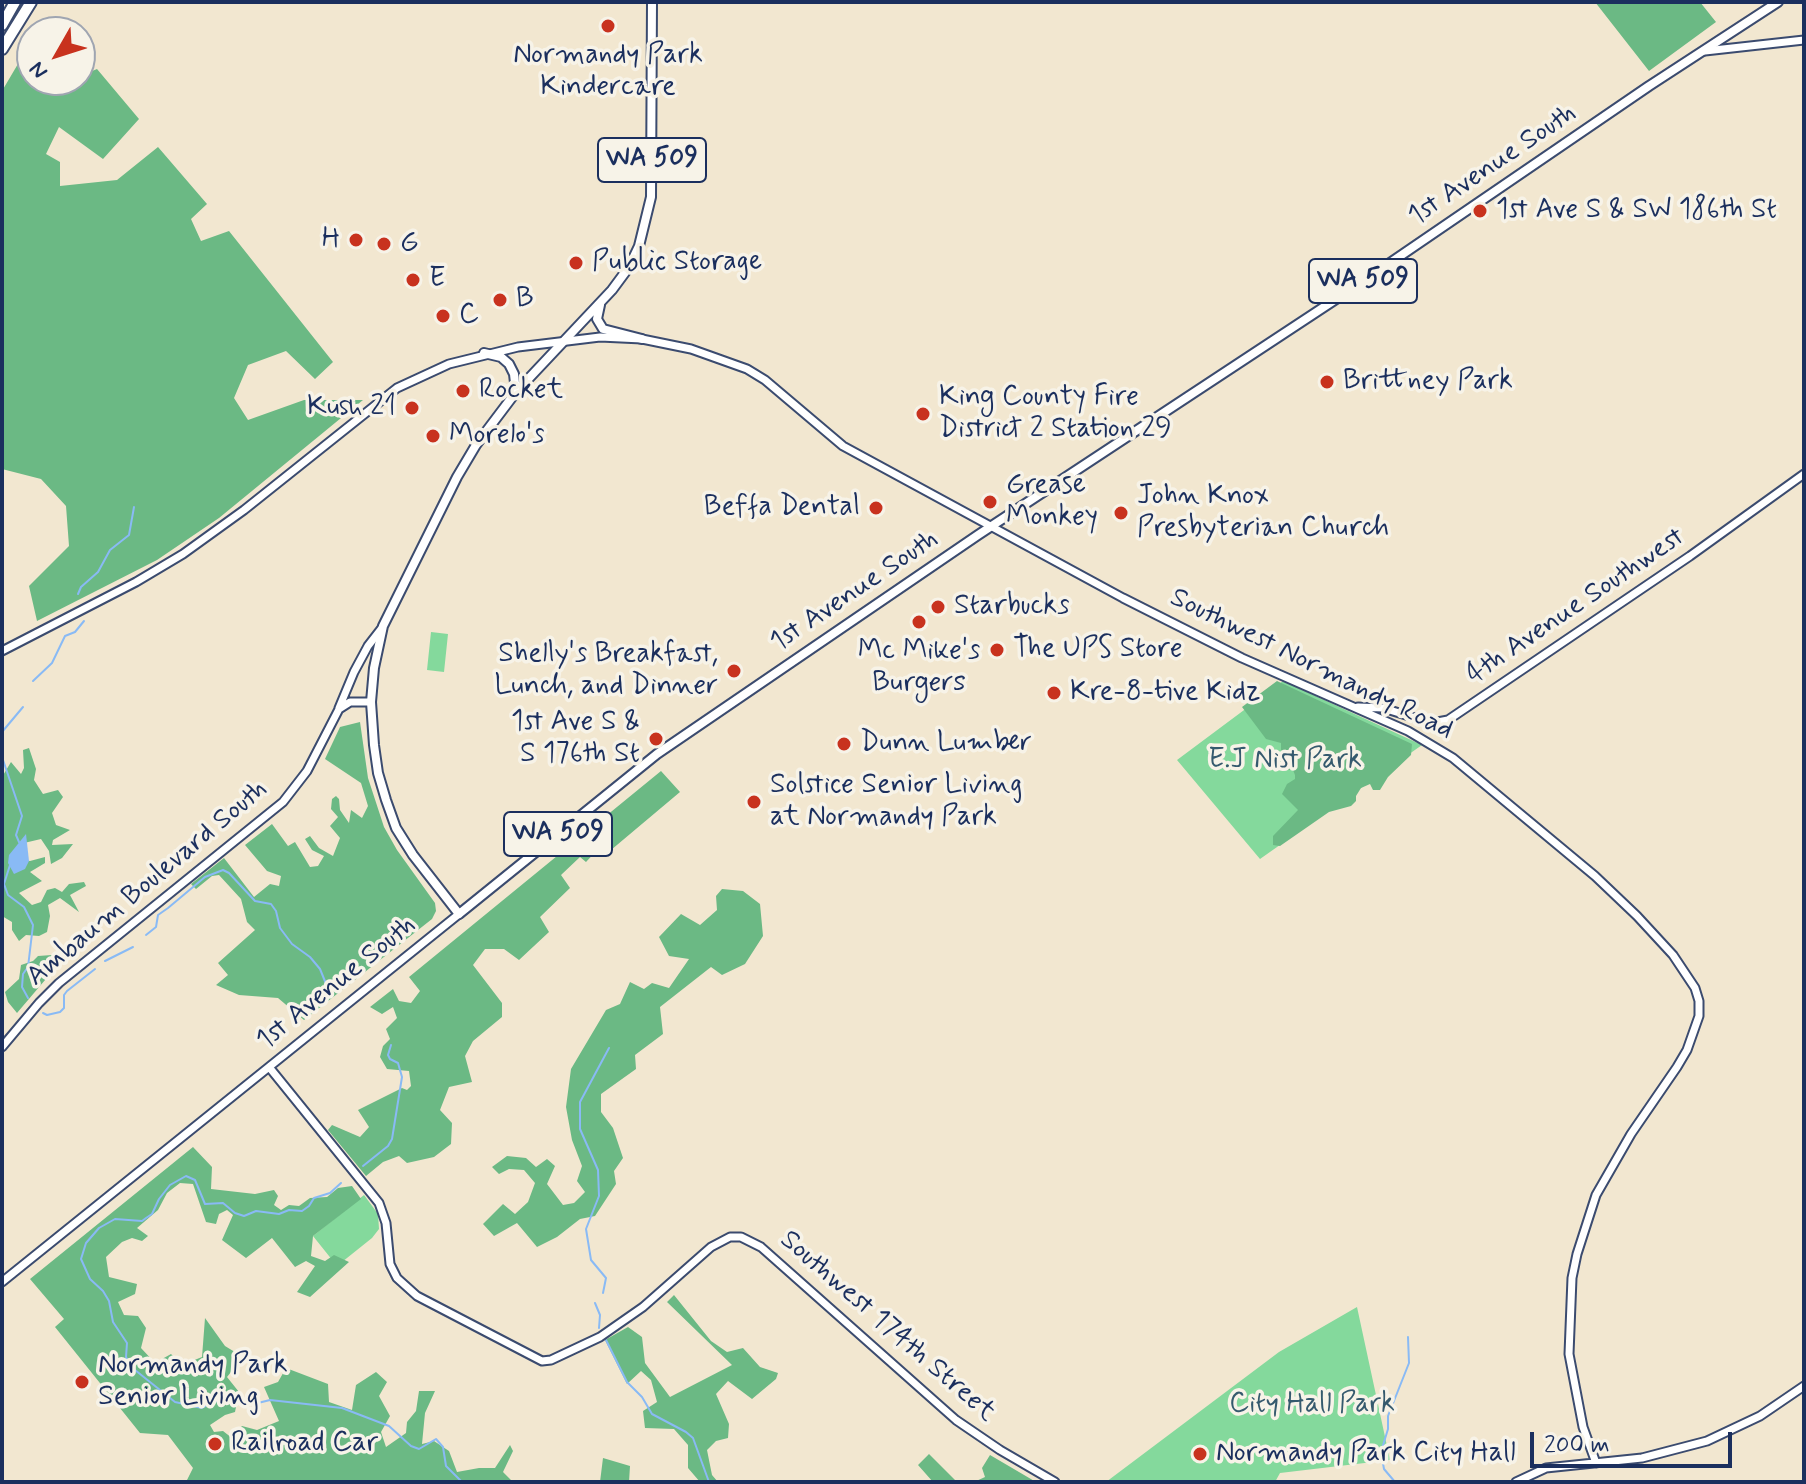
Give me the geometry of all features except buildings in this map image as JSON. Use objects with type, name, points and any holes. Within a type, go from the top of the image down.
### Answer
[{"type":"highway","points":[[2,25],[15,2]]},
{"type":"highway","points":[[2,49],[31,2]]},
{"type":"main road","name":"WA 509","points":[[563,340],[600,304],[629,267],[639,246],[651,197],[652,2]]},
{"type":"main road","name":"1st Avenue South","points":[[459,914],[657,754],[991,527],[1778,2]]},
{"type":"main road","points":[[600,304],[597,319],[603,329],[642,339]]},
{"type":"main road","name":"Ambaum Boulevard South","points":[[383,626],[457,477],[492,422],[563,340]]},
{"type":"main road","points":[[484,353],[501,357],[509,364],[514,374],[516,392]]},
{"type":"main road","name":"WA 509","points":[[383,626],[371,702],[378,773],[396,828],[459,914]]},
{"type":"street","points":[[1705,51],[1804,40]]},
{"type":"street","name":"Southwest Normandy Road","points":[[2,651],[136,582],[183,554],[244,510],[397,388],[426,373],[484,353],[600,337],[642,339],[691,349],[747,369],[765,380],[843,446],[1102,587],[1242,658],[1408,731],[1453,758],[1595,876],[1673,955],[1695,988],[1699,1016],[1677,1067],[1602,1183],[1577,1254],[1569,1311],[1569,1354],[1583,1427],[1596,1463]]},
{"type":"street","name":"4th Avenue Southwest","points":[[1356,707],[1383,708],[1432,723],[1448,720],[1690,556],[1804,474]]},
{"type":"street","name":"Ambaum Boulevard South","points":[[2,1047],[59,983],[283,802],[307,771],[354,672],[383,626]]},
{"type":"street","points":[[339,709],[350,702],[371,702]]},
{"type":"street","name":"1st Avenue South","points":[[2,1282],[459,914]]},
{"type":"street","name":"Southwest 174th Street","points":[[269,1067],[383,1211],[390,1264],[397,1278],[409,1290],[542,1361],[572,1352],[609,1331],[643,1307],[711,1247],[730,1237],[750,1239],[956,1420],[1055,1482]]},
{"type":"street","points":[[1516,1482],[1546,1468],[1642,1458],[1707,1441],[1760,1416],[1804,1386]]},
{"type":"green space","points":[[1595,2],[1700,2],[1716,22],[1649,71]]},
{"type":"green space","points":[[16,67],[16,96],[96,96],[97,69],[139,119],[103,159],[59,127],[46,154],[60,162],[60,186],[117,180],[158,147],[207,204],[191,219],[201,241],[229,231],[333,362],[315,379],[286,351],[248,365],[234,398],[248,420],[304,400],[363,400],[219,518],[157,560],[37,621],[29,586],[69,546],[66,506],[41,479],[2,469],[2,91]]},
{"type":"green space","points":[[431,632],[448,634],[444,672],[427,670]]},
{"type":"green space","points":[[1277,681],[1412,744],[1411,755],[1388,777],[1380,790],[1373,790],[1370,784],[1361,788],[1351,806],[1329,812],[1280,846],[1273,845],[1273,836],[1298,810],[1282,794],[1295,775],[1293,770],[1286,770],[1281,761],[1281,743],[1266,739],[1242,707]]},
{"type":"green space","name":"E.J Nist Park","points":[[1283,681],[1422,745],[1260,859],[1177,760]]},
{"type":"green space","points":[[360,722],[368,778],[384,827],[435,903],[436,911],[432,919],[304,1020],[278,998],[239,995],[216,985],[228,975],[218,963],[255,930],[247,922],[241,899],[219,875],[212,876],[196,889],[191,884],[224,858],[254,897],[270,884],[279,886],[281,876],[267,871],[245,845],[272,824],[288,846],[295,842],[310,867],[318,866],[324,856],[312,850],[305,839],[310,836],[319,848],[333,856],[340,838],[330,826],[338,817],[331,809],[332,799],[336,796],[339,799],[340,810],[349,823],[351,810],[362,818],[368,806],[361,783],[325,759],[340,727]]},
{"type":"green space","points":[[29,748],[36,769],[34,780],[43,794],[58,790],[63,797],[52,813],[56,825],[70,830],[53,840],[52,845],[73,844],[62,858],[51,864],[49,851],[41,839],[24,843],[17,859],[30,861],[45,857],[45,863],[30,872],[42,881],[19,893],[32,905],[41,902],[47,890],[55,888],[62,892],[69,884],[84,882],[86,886],[70,895],[79,912],[60,898],[48,905],[50,916],[47,932],[39,936],[26,935],[19,941],[12,930],[12,922],[2,916],[2,777],[11,762],[21,774],[24,768],[23,750]]},
{"type":"green space","points":[[661,771],[680,792],[611,850],[600,847],[586,862],[580,857],[561,875],[570,888],[540,917],[549,932],[519,960],[504,949],[485,949],[473,965],[502,1003],[502,1017],[473,1041],[465,1056],[472,1082],[449,1087],[440,1110],[452,1123],[451,1144],[434,1157],[407,1163],[399,1156],[383,1162],[366,1176],[328,1130],[332,1125],[360,1137],[369,1127],[358,1110],[411,1086],[409,1071],[387,1069],[380,1057],[383,1046],[390,1039],[386,1029],[397,1018],[393,1007],[382,1014],[370,1007],[393,989],[399,1001],[411,1003],[420,991],[409,977]]},
{"type":"green space","points":[[722,889],[743,891],[760,904],[763,936],[745,964],[722,975],[711,967],[660,1007],[663,1034],[635,1055],[636,1069],[601,1094],[601,1112],[613,1128],[623,1158],[614,1171],[616,1184],[595,1216],[580,1219],[557,1237],[537,1247],[517,1223],[494,1236],[483,1224],[503,1204],[515,1214],[528,1202],[535,1183],[524,1170],[509,1169],[499,1174],[492,1167],[507,1156],[526,1158],[536,1167],[547,1159],[555,1166],[547,1184],[563,1205],[574,1203],[585,1192],[577,1181],[582,1166],[572,1140],[566,1107],[571,1069],[606,1010],[620,1004],[630,982],[644,989],[652,983],[669,988],[689,959],[669,956],[659,937],[681,914],[700,925],[717,910],[716,896]]},
{"type":"green space","points":[[52,955],[60,967],[51,973],[17,1013],[5,992],[19,979],[21,965],[38,956]]},
{"type":"green space","points":[[193,1147],[212,1167],[211,1189],[255,1194],[274,1190],[278,1196],[274,1205],[281,1210],[289,1205],[299,1206],[310,1198],[327,1197],[338,1188],[352,1186],[361,1199],[313,1236],[311,1256],[325,1261],[334,1255],[349,1262],[310,1297],[297,1292],[315,1266],[306,1261],[295,1267],[272,1238],[246,1258],[222,1240],[233,1215],[227,1210],[219,1214],[216,1224],[206,1222],[193,1184],[180,1183],[167,1193],[158,1210],[137,1228],[148,1236],[142,1241],[132,1238],[122,1242],[106,1257],[109,1277],[137,1284],[135,1294],[118,1302],[124,1315],[138,1316],[146,1328],[141,1348],[155,1363],[171,1354],[182,1365],[202,1357],[205,1318],[225,1346],[243,1357],[227,1377],[239,1392],[235,1412],[210,1425],[214,1432],[223,1431],[232,1438],[242,1426],[257,1430],[279,1421],[264,1387],[278,1382],[286,1368],[328,1384],[329,1402],[352,1410],[356,1385],[376,1372],[387,1382],[379,1396],[390,1416],[381,1432],[386,1447],[406,1433],[407,1422],[416,1411],[419,1391],[435,1391],[425,1413],[422,1444],[434,1441],[449,1451],[457,1472],[495,1468],[510,1445],[513,1451],[503,1472],[513,1482],[186,1482],[193,1468],[168,1435],[140,1433],[55,1327],[64,1319],[30,1279]]},
{"type":"green space","points":[[364,1195],[378,1214],[379,1229],[337,1266],[313,1236]]},
{"type":"green space","points":[[674,1295],[711,1341],[727,1352],[743,1348],[760,1367],[778,1373],[776,1379],[752,1399],[728,1381],[716,1394],[729,1424],[728,1438],[716,1441],[707,1450],[712,1475],[718,1482],[700,1482],[688,1468],[688,1445],[674,1429],[645,1428],[643,1411],[657,1402],[651,1380],[641,1371],[627,1384],[605,1340],[628,1327],[642,1337],[645,1363],[670,1397],[732,1365],[667,1302]]},
{"type":"green space","name":"City Hall Park","points":[[1357,1307],[1390,1460],[1280,1473],[1275,1482],[1106,1482],[1279,1352]]},
{"type":"green space","points":[[929,1454],[957,1482],[933,1482],[918,1465]]},
{"type":"green space","points":[[990,1455],[1036,1482],[974,1482],[985,1477],[982,1468]]},
{"type":"green space","points":[[603,1458],[630,1466],[629,1482],[600,1482]]},
{"type":"water","points":[[26,834],[29,861],[25,869],[14,874],[8,863],[9,855]]},
{"type":"waterway","points":[[78,594],[81,587],[98,572],[110,550],[129,535],[134,507]]},
{"type":"waterway","points":[[33,681],[52,663],[65,636],[75,632],[84,621]]},
{"type":"waterway","points":[[2,732],[23,707]]},
{"type":"waterway","points":[[2,757],[22,816],[16,835],[19,842]]},
{"type":"waterway","points":[[10,865],[4,884],[8,895],[24,907],[33,925],[28,967],[23,974],[22,987],[28,998]]},
{"type":"waterway","points":[[146,935],[156,927],[158,915],[205,877],[223,870],[255,901],[271,904],[280,928],[292,944],[320,969],[331,996]]},
{"type":"waterway","points":[[105,961],[133,947]]},
{"type":"waterway","points":[[43,1013],[60,1012],[64,1008],[67,991],[95,969]]},
{"type":"waterway","points":[[363,1166],[392,1139],[402,1077],[398,1063],[388,1055],[391,1045]]},
{"type":"waterway","points":[[603,1293],[606,1278],[591,1260],[586,1229],[599,1196],[598,1170],[580,1129],[580,1102],[609,1048]]},
{"type":"waterway","points":[[341,1183],[330,1193],[314,1198],[302,1211],[289,1210],[279,1214],[256,1211],[244,1216],[223,1203],[205,1204],[195,1180],[186,1176],[170,1185],[152,1214],[142,1221],[115,1219],[99,1228],[86,1243],[81,1259],[90,1279],[109,1301],[113,1322],[127,1343],[126,1357],[130,1366],[175,1402],[202,1408],[214,1401],[254,1404],[270,1400],[342,1408],[389,1426],[411,1446],[419,1449],[436,1439],[443,1447],[446,1466],[462,1482]]},
{"type":"waterway","points":[[595,1303],[600,1315],[599,1328]]},
{"type":"waterway","points":[[1395,1482],[1384,1469],[1381,1452],[1388,1429],[1388,1416],[1409,1363],[1408,1337]]},
{"type":"waterway","points":[[606,1340],[627,1382],[642,1397],[652,1414],[693,1438],[709,1482]]},
{"type":"place","name":"Normandy Park Kindercare","points":[[608,26]]},
{"type":"place","name":"1st Ave S & SW 186th St","points":[[1480,211]]},
{"type":"place","name":"H","points":[[356,240]]},
{"type":"place","name":"G","points":[[384,244]]},
{"type":"place","name":"Public Storage","points":[[576,263]]},
{"type":"place","name":"E","points":[[413,280]]},
{"type":"place","name":"B","points":[[500,300]]},
{"type":"place","name":"C","points":[[443,316]]},
{"type":"place","name":"Brittney Park","points":[[1327,382]]},
{"type":"place","name":"Rocket","points":[[463,391]]},
{"type":"place","name":"Kush 21","points":[[412,408]]},
{"type":"place","name":"King County Fire District 2 Station 29","points":[[923,414]]},
{"type":"place","name":"Morelo's","points":[[433,436]]},
{"type":"place","name":"Grease Monkey","points":[[990,502]]},
{"type":"place","name":"Beffa Dental","points":[[876,508]]},
{"type":"place","name":"John Knox Presbyterian Church","points":[[1121,513]]},
{"type":"place","name":"Starbucks","points":[[938,607]]},
{"type":"place","name":"Mc Mike's Burgers","points":[[919,622]]},
{"type":"place","name":"The UPS Store","points":[[997,650]]},
{"type":"place","name":"Shelly's Breakfast, Lunch, and Dinner","points":[[734,671]]},
{"type":"place","name":"Kre-8-tive Kidz","points":[[1054,693]]},
{"type":"place","name":"1st Ave S & S 176th St","points":[[656,739]]},
{"type":"place","name":"Dunn Lumber","points":[[844,744]]},
{"type":"place","name":"Solstice Senior Living at Normandy Park","points":[[754,802]]},
{"type":"place","name":"Normandy Park Senior Living","points":[[82,1382]]},
{"type":"place","name":"Railroad Car","points":[[215,1444]]},
{"type":"place","name":"Normandy Park City Hall","points":[[1200,1454]]}]
